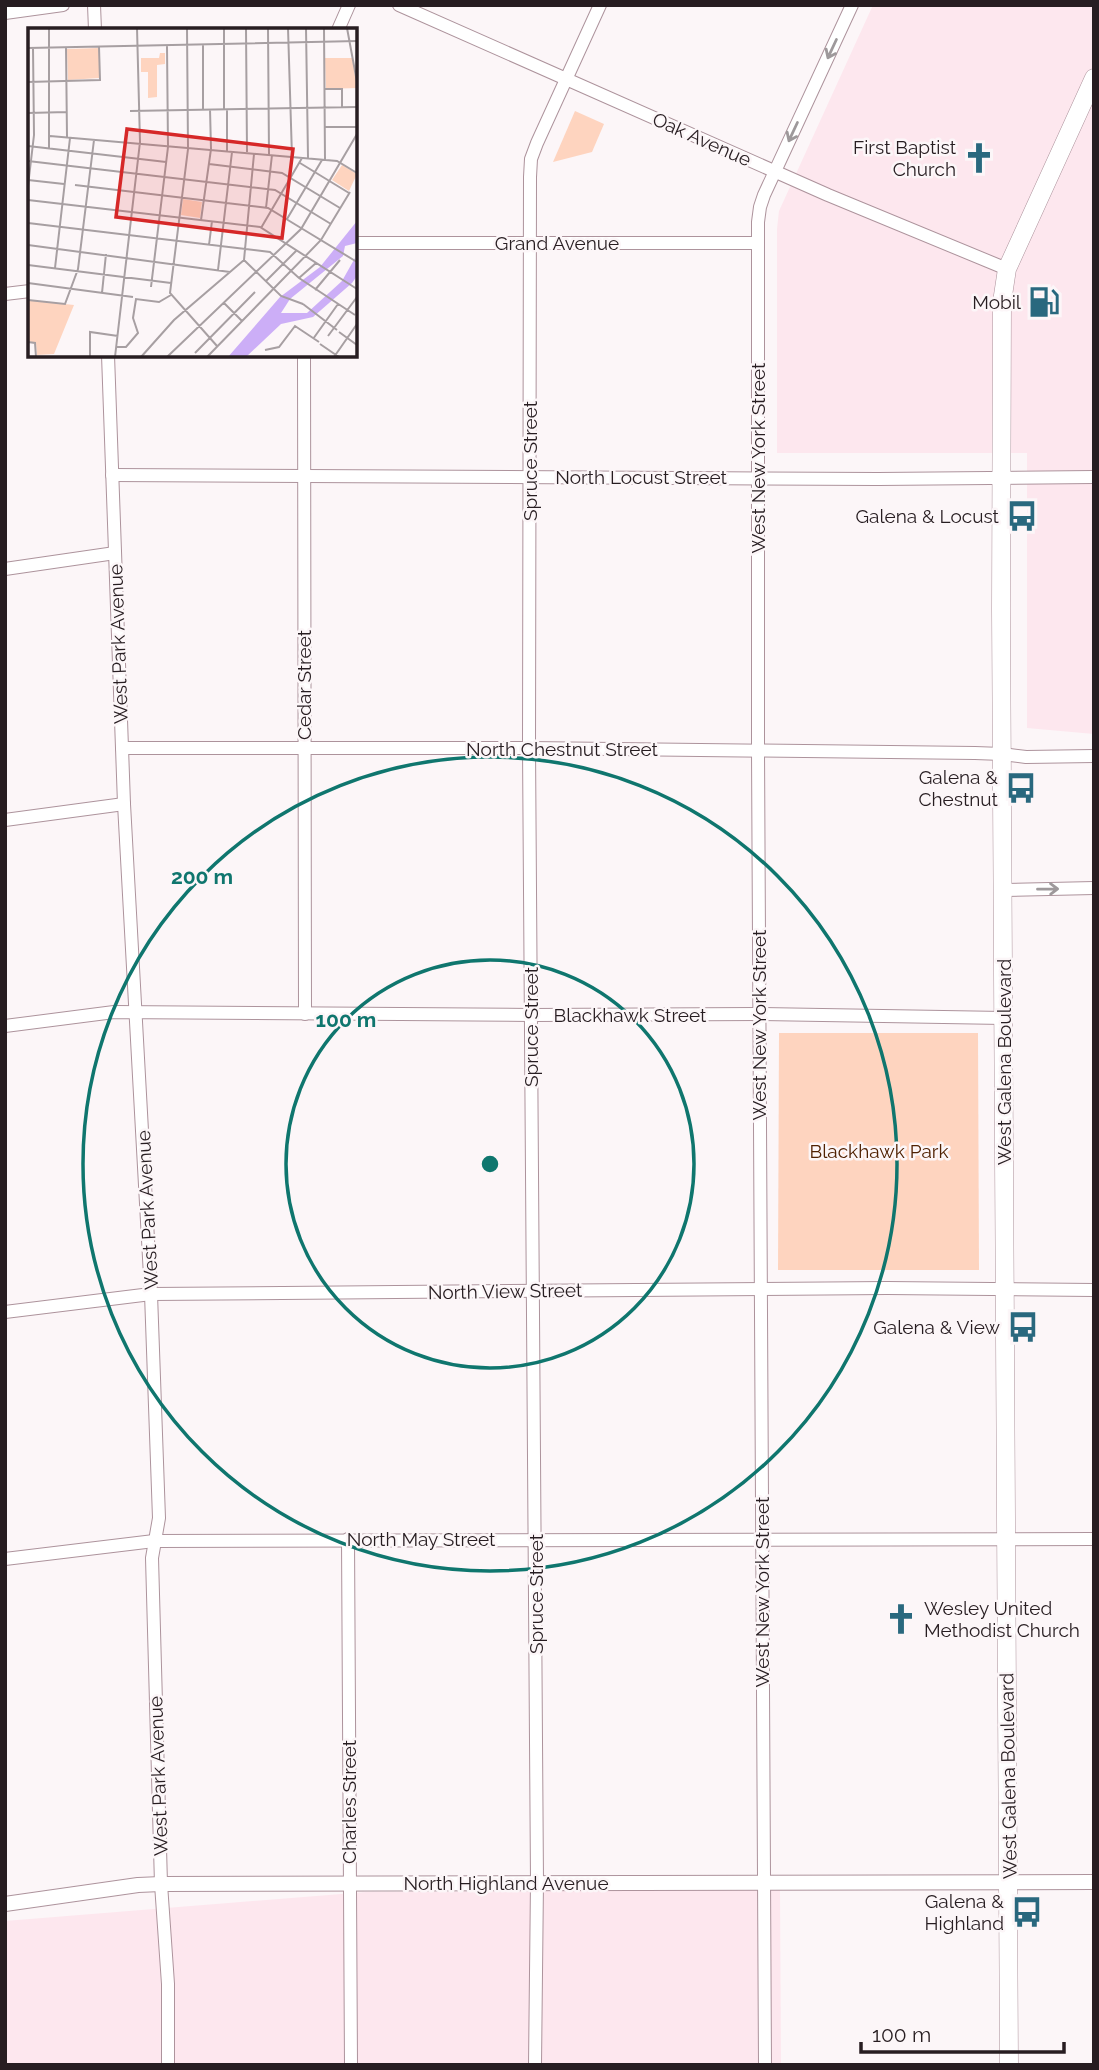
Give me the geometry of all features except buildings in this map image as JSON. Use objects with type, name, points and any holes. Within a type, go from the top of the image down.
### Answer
[{"type":"main road","name":"West Galena Boulevard","points":[[1009,2065],[1002,302],[1007,269],[1094,78]]},
{"type":"street","points":[[5,13],[63,5]]},
{"type":"street","points":[[94,5],[95,28]]},
{"type":"street","points":[[339,28],[349,5]]},
{"type":"street","name":"Oak Avenue","points":[[399,5],[775,172],[1007,269]]},
{"type":"street","name":"Spruce Street","points":[[535,2065],[536,1539],[529,748],[531,159],[600,5]]},
{"type":"street","name":"West New York Street","points":[[765,2065],[758,243],[760,207],[852,5]]},
{"type":"street","name":"Grand Avenue","points":[[357,243],[758,243]]},
{"type":"street","points":[[5,294],[28,291]]},
{"type":"street","name":"West Park Avenue","points":[[108,357],[124,804],[152,1294],[159,1518],[152,1558],[162,1884],[168,1984],[168,2065]]},
{"type":"street","name":"Cedar Street","points":[[304,357],[305,1014]]},
{"type":"street","name":"North Locust Street","points":[[112,475],[1094,477]]},
{"type":"street","points":[[5,569],[115,553]]},
{"type":"street","name":"North Chestnut Street","points":[[122,748],[529,748],[1094,756]]},
{"type":"street","points":[[5,820],[124,804]]},
{"type":"street","points":[[1003,890],[1094,888]]},
{"type":"street","name":"Blackhawk Street","points":[[5,1027],[114,1012],[759,1014],[1004,1018]]},
{"type":"street","name":"North View Street","points":[[5,1312],[152,1294],[760,1289],[1094,1290]]},
{"type":"street","name":"Charles Street","points":[[348,1539],[351,2065]]},
{"type":"street","name":"North May Street","points":[[5,1559],[154,1541],[1094,1539]]},
{"type":"street","name":"North Highland Avenue","points":[[5,1904],[162,1884],[1094,1882]]},
{"type":"shaded area","points":[[873,5],[1094,5],[1094,734],[1027,728],[1027,453],[777,453],[779,211]]},
{"type":"shaded area","points":[[780,1890],[781,2065],[5,2065],[5,1921],[366,1892]]},
{"type":"green space","points":[[575,111],[604,124],[592,152],[553,162]]},
{"type":"green space","name":"Blackhawk Park","points":[[779,1033],[978,1033],[979,1270],[778,1270]]},
{"type":"place","name":"First Baptist Church","points":[[979,158]]},
{"type":"place","name":"Mobil","points":[[1044,302]]},
{"type":"place","name":"Galena & Locust","points":[[1022,516]]},
{"type":"place","name":"Galena & Chestnut","points":[[1021,788]]},
{"type":"place","name":"Galena & View","points":[[1023,1327]]},
{"type":"place","name":"Wesley United Methodist Church","points":[[901,1619]]},
{"type":"place","name":"Galena & Highland","points":[[1027,1912]]}]
